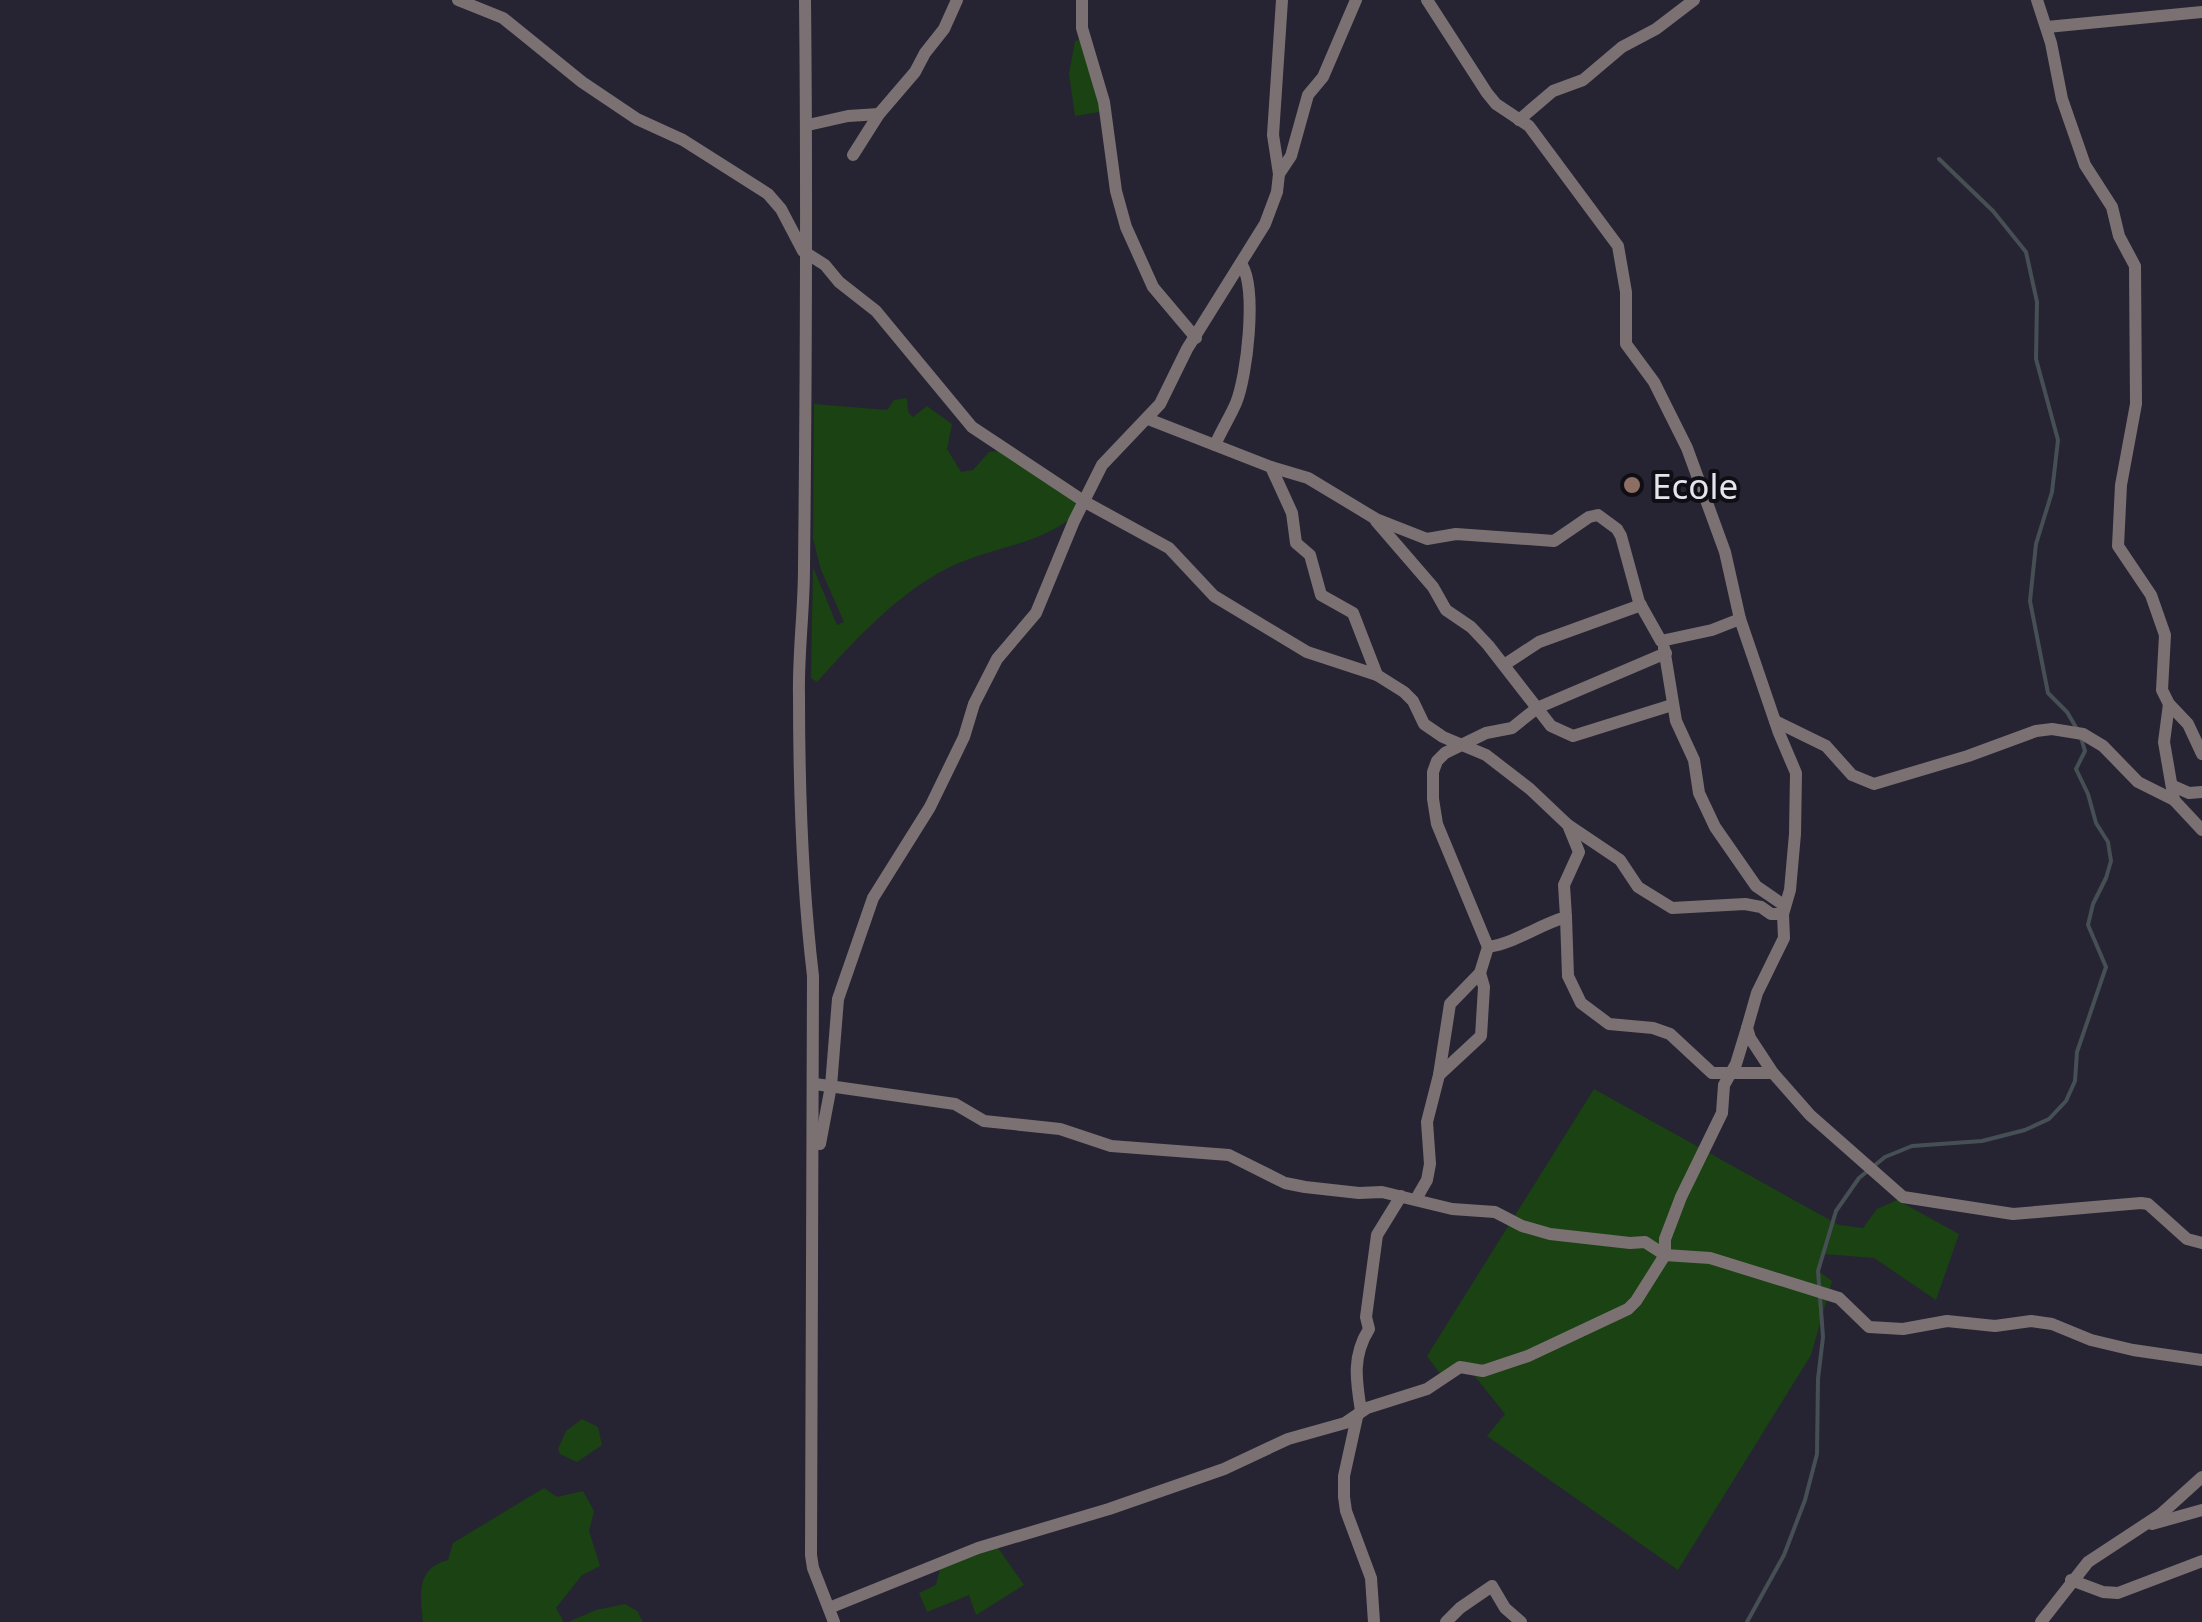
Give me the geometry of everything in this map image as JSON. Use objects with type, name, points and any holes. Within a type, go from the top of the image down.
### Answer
[{"type":"street","points":[[458,0],[512,24],[582,82],[637,119],[683,140],[768,194],[806,254],[825,265],[839,282],[876,311],[972,427],[1084,502],[1169,548],[1214,596],[1307,652],[1378,675],[1413,701],[1424,724],[1443,737],[1486,755],[1568,825],[1620,860],[1638,887],[1672,908],[1744,904],[1761,906],[1770,914],[1784,910]]},
{"type":"street","points":[[805,0],[808,125],[804,632],[798,693],[806,916],[814,976],[811,1555],[832,1615],[978,1548],[1224,1469],[1288,1439],[1427,1390],[1460,1367],[1483,1372],[1528,1356],[1628,1309],[1664,1254],[1665,1239],[1681,1196],[1722,1113],[1728,1075],[1736,1064],[1757,993],[1783,943],[1796,773],[1740,619],[1725,552],[1687,448],[1654,382],[1626,344],[1626,292],[1618,246],[1540,140],[1487,93],[1427,0]]},
{"type":"street","points":[[853,156],[878,114],[915,72],[944,29],[957,0]]},
{"type":"street","points":[[1082,0],[1082,28],[1104,102],[1116,191],[1126,227],[1153,287],[1196,338]]},
{"type":"street","points":[[814,1148],[820,1144],[831,1086],[838,999],[873,898],[930,806],[997,659],[1036,613],[1102,465],[1148,419],[1265,224],[1279,174],[1274,135],[1282,0]]},
{"type":"street","points":[[1279,174],[1291,156],[1308,95],[1323,77],[1356,0]]},
{"type":"street","points":[[1520,120],[1553,91],[1583,80],[1622,47],[1694,0]]},
{"type":"street","points":[[2037,0],[2062,99],[2086,165],[2112,207],[2119,236],[2135,266],[2136,404],[2121,485],[2118,546],[2145,584],[2160,616],[2167,646],[2162,690],[2188,724],[2202,754]]},
{"type":"street","points":[[2046,27],[2202,12]]},
{"type":"street","points":[[808,125],[878,114]]},
{"type":"street","points":[[1215,445],[1236,403],[1244,365],[1249,297],[1242,265]]},
{"type":"street","points":[[1148,419],[1308,478],[1376,519],[1427,539],[1456,534],[1537,542],[1560,540],[1589,517],[1598,515],[1617,529],[1641,605],[1664,647],[1672,705],[1694,760],[1699,793],[1714,827],[1756,886],[1784,910]]},
{"type":"street","points":[[1270,467],[1292,513],[1296,543],[1310,555],[1321,596],[1354,613],[1378,675]]},
{"type":"street","points":[[1376,519],[1446,610],[1471,627],[1551,726],[1573,736],[1672,705]]},
{"type":"street","points":[[1504,665],[1539,642],[1641,605]]},
{"type":"street","points":[[1416,1198],[1428,1180],[1427,1122],[1450,1004],[1480,973],[1488,947],[1443,838],[1432,799],[1437,761],[1486,734],[1512,728],[1537,708],[1664,647],[1740,619]]},
{"type":"street","points":[[2169,704],[2164,742],[2173,793],[2202,830]]},
{"type":"street","points":[[1775,721],[1826,746],[1852,775],[1874,784],[2019,736],[2062,729],[2093,739],[2125,772],[2173,793],[2202,792]]},
{"type":"street","points":[[1568,825],[1579,852],[1564,885],[1568,976],[1581,1003],[1620,1028],[1640,1026],[1670,1034],[1712,1074],[1772,1072]]},
{"type":"street","points":[[1488,947],[1510,943],[1548,922],[1566,917]]},
{"type":"street","points":[[1439,1075],[1481,1036],[1484,987],[1480,973]]},
{"type":"street","points":[[1746,1028],[1772,1072],[1810,1116],[1904,1197],[2012,1214],[2148,1204],[2187,1239],[2202,1243]]},
{"type":"street","points":[[814,1084],[955,1104],[984,1120],[1060,1129],[1111,1146],[1216,1152],[1284,1183],[1359,1193],[1382,1192],[1452,1209],[1495,1212],[1550,1234],[1644,1242],[1664,1254],[1710,1258],[1838,1298],[1869,1327],[1903,1329],[1947,1321],[1994,1326],[2031,1321],[2133,1350],[2202,1360]]},
{"type":"street","points":[[1374,1622],[1371,1578],[1346,1512],[1344,1476],[1359,1414],[1356,1362],[1370,1325],[1366,1318],[1377,1235],[1401,1196]]},
{"type":"street","points":[[2041,1622],[2088,1562],[2146,1525],[2202,1477]]},
{"type":"street","points":[[2146,1525],[2202,1510]]},
{"type":"street","points":[[2071,1580],[2118,1593],[2202,1561]]},
{"type":"street","points":[[1446,1622],[1492,1586],[1505,1608],[1521,1622]]},
{"type":"green space","points":[[1086,39],[1105,111],[1075,116],[1069,74],[1075,41]]},
{"type":"green space","points":[[907,398],[908,412],[913,417],[927,406],[952,424],[947,449],[961,472],[973,470],[989,452],[1008,450],[1085,505],[1055,529],[964,561],[928,580],[877,620],[817,682],[811,678],[813,567],[837,625],[844,622],[821,570],[813,538],[814,404],[887,410],[894,400]]},
{"type":"green space","points":[[1594,1089],[1839,1225],[1863,1228],[1877,1209],[1897,1200],[1959,1234],[1936,1300],[1874,1258],[1824,1254],[1818,1271],[1832,1281],[1811,1355],[1678,1570],[1487,1436],[1505,1414],[1462,1360],[1441,1375],[1427,1356]]},
{"type":"green space","points":[[582,1419],[598,1427],[602,1445],[577,1462],[558,1449],[566,1431]]},
{"type":"green space","points":[[544,1488],[557,1497],[583,1491],[594,1511],[589,1531],[600,1566],[582,1575],[556,1608],[564,1622],[423,1622],[421,1593],[425,1576],[448,1560],[453,1543]]},
{"type":"green space","points":[[996,1545],[1024,1585],[976,1615],[969,1595],[927,1612],[919,1593],[936,1585],[941,1565]]},
{"type":"green space","points":[[625,1604],[637,1611],[643,1622],[568,1622],[596,1610]]},
{"type":"waterway","points":[[1939,159],[1993,211],[2026,252],[2037,302],[2036,359],[2058,440],[2052,492],[2036,544],[2030,601],[2048,693],[2077,729]]},
{"type":"waterway","points":[[1747,1622],[1784,1555],[1817,1454],[1823,1337],[1818,1271],[1836,1211],[1859,1178],[1885,1157],[1912,1146],[1982,1141],[2025,1130],[2049,1119],[2066,1101],[2075,1081],[2077,1052],[2106,967],[2088,925],[2111,861],[2108,842],[2096,823],[2076,769],[2085,751],[2081,738]]},
{"type":"place","name":"Ecole","points":[[1632,485]]}]
